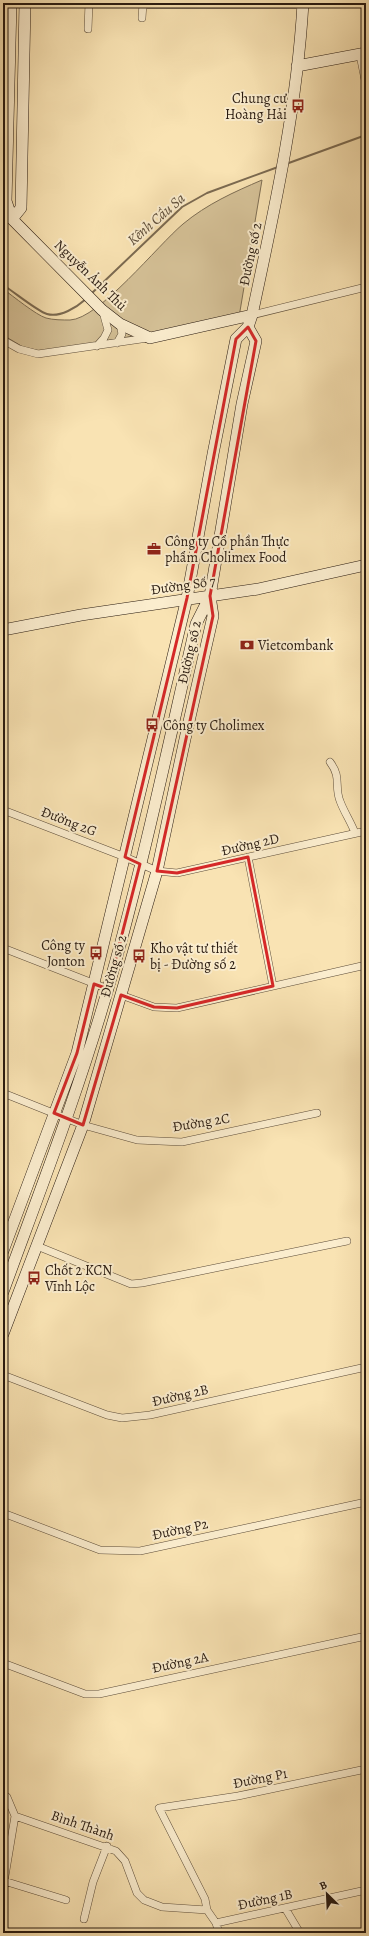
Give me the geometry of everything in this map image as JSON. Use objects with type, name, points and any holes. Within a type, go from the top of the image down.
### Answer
[{"type":"main road","name":"Nguyễn Ảnh Thủ","points":[[11,3],[6,200],[8,217],[102,310],[120,324],[150,338]]},
{"type":"main road","points":[[8,217],[21,208],[25,3]]},
{"type":"main road","name":"Đường số 2","points":[[3,1251],[6,1235],[77,1053],[126,857],[187,598],[213,454],[236,339],[248,327],[252,315],[280,186],[297,66],[303,4]]},
{"type":"main road","points":[[297,66],[363,54]]},
{"type":"main road","points":[[150,338],[252,315]]},
{"type":"main road","name":"Đường số 2","points":[[3,1292],[67,1119],[108,989],[140,864],[196,624],[210,596],[242,404],[256,341],[248,327]]},
{"type":"main road","name":"Đường Số 7","points":[[3,630],[187,598],[258,589],[366,565]]},
{"type":"main road","name":"Đường số 2","points":[[3,1334],[83,1125],[157,871],[213,616],[210,596]]},
{"type":"main road","name":"Đường số 2","points":[[187,598],[196,624]]},
{"type":"street","points":[[88,29],[89,3]]},
{"type":"street","points":[[142,18],[143,4],[303,4]]},
{"type":"street","points":[[363,54],[366,85]]},
{"type":"street","points":[[252,315],[366,287]]},
{"type":"street","points":[[96,346],[104,338],[108,330],[107,321],[102,310]]},
{"type":"street","points":[[117,342],[122,334],[120,324]]},
{"type":"street","points":[[3,340],[19,349],[38,354],[150,338]]},
{"type":"street","points":[[330,762],[337,773],[337,790],[340,802],[355,833]]},
{"type":"street","name":"Đường 2G","points":[[3,810],[126,857],[140,864]]},
{"type":"street","name":"Đường 2D","points":[[140,864],[157,871],[177,873],[366,831]]},
{"type":"street","points":[[248,857],[273,986]]},
{"type":"street","points":[[3,948],[108,989]]},
{"type":"street","points":[[121,995],[154,1007],[177,1008],[366,965]]},
{"type":"street","name":"Đường 2C","points":[[3,1092],[83,1125],[137,1140],[182,1142],[317,1112]]},
{"type":"street","points":[[37,1246],[131,1284],[347,1241]]},
{"type":"street","name":"Đường 2B","points":[[3,1375],[107,1415],[122,1418],[150,1415],[366,1367]]},
{"type":"street","name":"Đường P2","points":[[3,1513],[100,1550],[111,1552],[140,1551],[366,1502]]},
{"type":"street","name":"Đường 2A","points":[[3,1663],[85,1694],[99,1694],[366,1636]]},
{"type":"street","name":"Đường P1","points":[[207,1910],[205,1899],[159,1808],[238,1796],[366,1769]]},
{"type":"street","points":[[3,1794],[7,1797],[15,1816],[4,1885],[66,1900]]},
{"type":"street","name":"Bình Thành","points":[[15,1816],[107,1846],[116,1851],[122,1857],[137,1893],[144,1900],[162,1907],[207,1910]]},
{"type":"street","points":[[84,1918],[93,1882],[107,1846]]},
{"type":"street","name":"Đường 1B","points":[[216,1923],[366,1890]]},
{"type":"street","points":[[285,1908],[300,1933]]},
{"type":"street","points":[[207,1910],[216,1923],[219,1933]]},
{"type":"highlighted area","points":[[248,327],[256,341],[210,596],[213,616],[157,871],[177,873],[248,857],[273,986],[177,1008],[154,1007],[121,995],[83,1125],[54,1113],[77,1053],[94,984],[108,989],[140,864],[125,857],[187,598],[236,339]]},
{"type":"shaded area","points":[[262,180],[239,317],[45,352],[23,347],[3,335],[3,289],[46,318],[55,320],[70,320],[82,316],[96,308],[112,295],[172,234],[192,217],[221,199]]},
{"type":"waterway","name":"Kênh Cầu Sa","points":[[286,164],[366,135]]},
{"type":"waterway","name":"Kênh Cầu Sa","points":[[92,293],[182,207],[207,193],[278,167]]},
{"type":"waterway","name":"Kênh Cầu Sa","points":[[3,285],[37,309],[52,315],[63,313],[86,299]]},
{"type":"place","name":"Chung cư Hoàng Hải","points":[[298,106]]},
{"type":"place","name":"Công ty Cổ phần Thực phẩm Cholimex Food","points":[[154,549]]},
{"type":"place","name":"Vietcombank","points":[[247,645]]},
{"type":"place","name":"Công ty Cholimex","points":[[152,725]]},
{"type":"place","name":"Công ty Jonton","points":[[96,953]]},
{"type":"place","name":"Kho vật tư thiết bị - Đường số 2","points":[[139,956]]},
{"type":"place","name":"Chốt 2 KCN Vĩnh Lộc","points":[[34,1278]]}]
